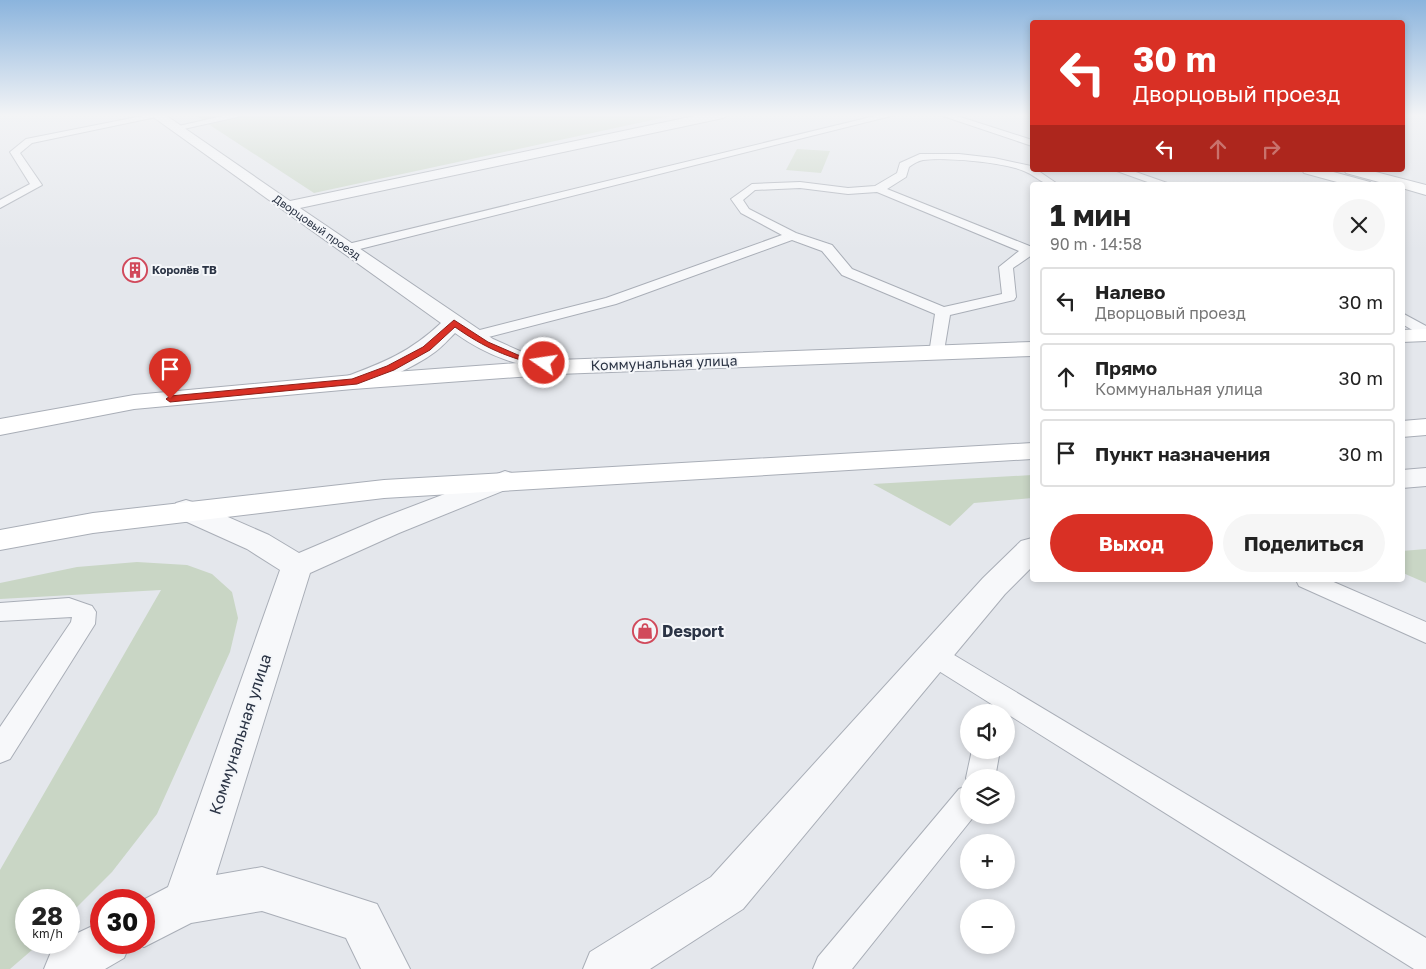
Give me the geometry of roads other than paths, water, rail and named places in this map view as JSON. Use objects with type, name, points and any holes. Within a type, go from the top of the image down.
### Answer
[{"type":"main road","points":[[1316,172],[1354,182]]},
{"type":"main road","points":[[1358,172],[1396,182]]},
{"type":"main road","points":[[1405,184],[1426,190]]},
{"type":"main road","points":[[1405,196],[1426,201]]},
{"type":"main road","points":[[1405,336],[1426,334]]},
{"type":"main road","name":"Коммунальная улица","points":[[0,427],[134,402],[558,366],[1030,350]]},
{"type":"main road","points":[[1405,429],[1426,428]]},
{"type":"main road","points":[[0,540],[92,523],[186,510],[384,489],[505,480],[1030,452]]},
{"type":"street","name":"Дворцовый проезд","points":[[220,159],[473,336],[515,357],[558,366]]},
{"type":"street","points":[[287,206],[508,159]]},
{"type":"street","points":[[353,382],[390,368],[427,348],[454,322]]},
{"type":"street","points":[[1405,479],[1426,477]]},
{"type":"street","points":[[186,510],[258,542],[297,566],[389,526],[505,480]]},
{"type":"street","points":[[607,969],[726,893],[935,656],[994,586],[1030,552]]},
{"type":"street","name":"Коммунальная улица","points":[[185,902],[297,566]]},
{"type":"street","points":[[155,918],[185,902],[262,889],[361,920],[386,969]]},
{"type":"street","points":[[68,969],[90,951]]},
{"type":"lane","points":[[0,205],[36,185],[19,159]]},
{"type":"lane","points":[[348,248],[710,159]]},
{"type":"lane","points":[[916,159],[904,165],[902,175],[878,189],[848,192],[800,185],[752,187],[737,199],[745,211],[792,236],[827,248],[847,272],[943,312],[1009,297],[1006,267],[1030,250]]},
{"type":"lane","points":[[975,159],[994,160],[1030,170]]},
{"type":"lane","points":[[1033,172],[1048,182]]},
{"type":"lane","points":[[1125,172],[1157,182]]},
{"type":"lane","points":[[878,189],[1030,250]]},
{"type":"lane","points":[[473,336],[611,301],[792,236]]},
{"type":"lane","points":[[937,354],[943,312]]},
{"type":"lane","points":[[1405,319],[1426,334]]},
{"type":"lane","points":[[1311,582],[1426,633]]},
{"type":"lane","points":[[0,612],[69,606],[84,612],[83,624],[0,750]]},
{"type":"lane","points":[[935,656],[995,704]]},
{"type":"lane","points":[[1015,716],[1426,958]]},
{"type":"lane","points":[[830,969],[960,810]]},
{"type":"place","name":"Королёв ТВ","points":[[135,270]]},
{"type":"place","name":"Desport","points":[[645,631]]}]
